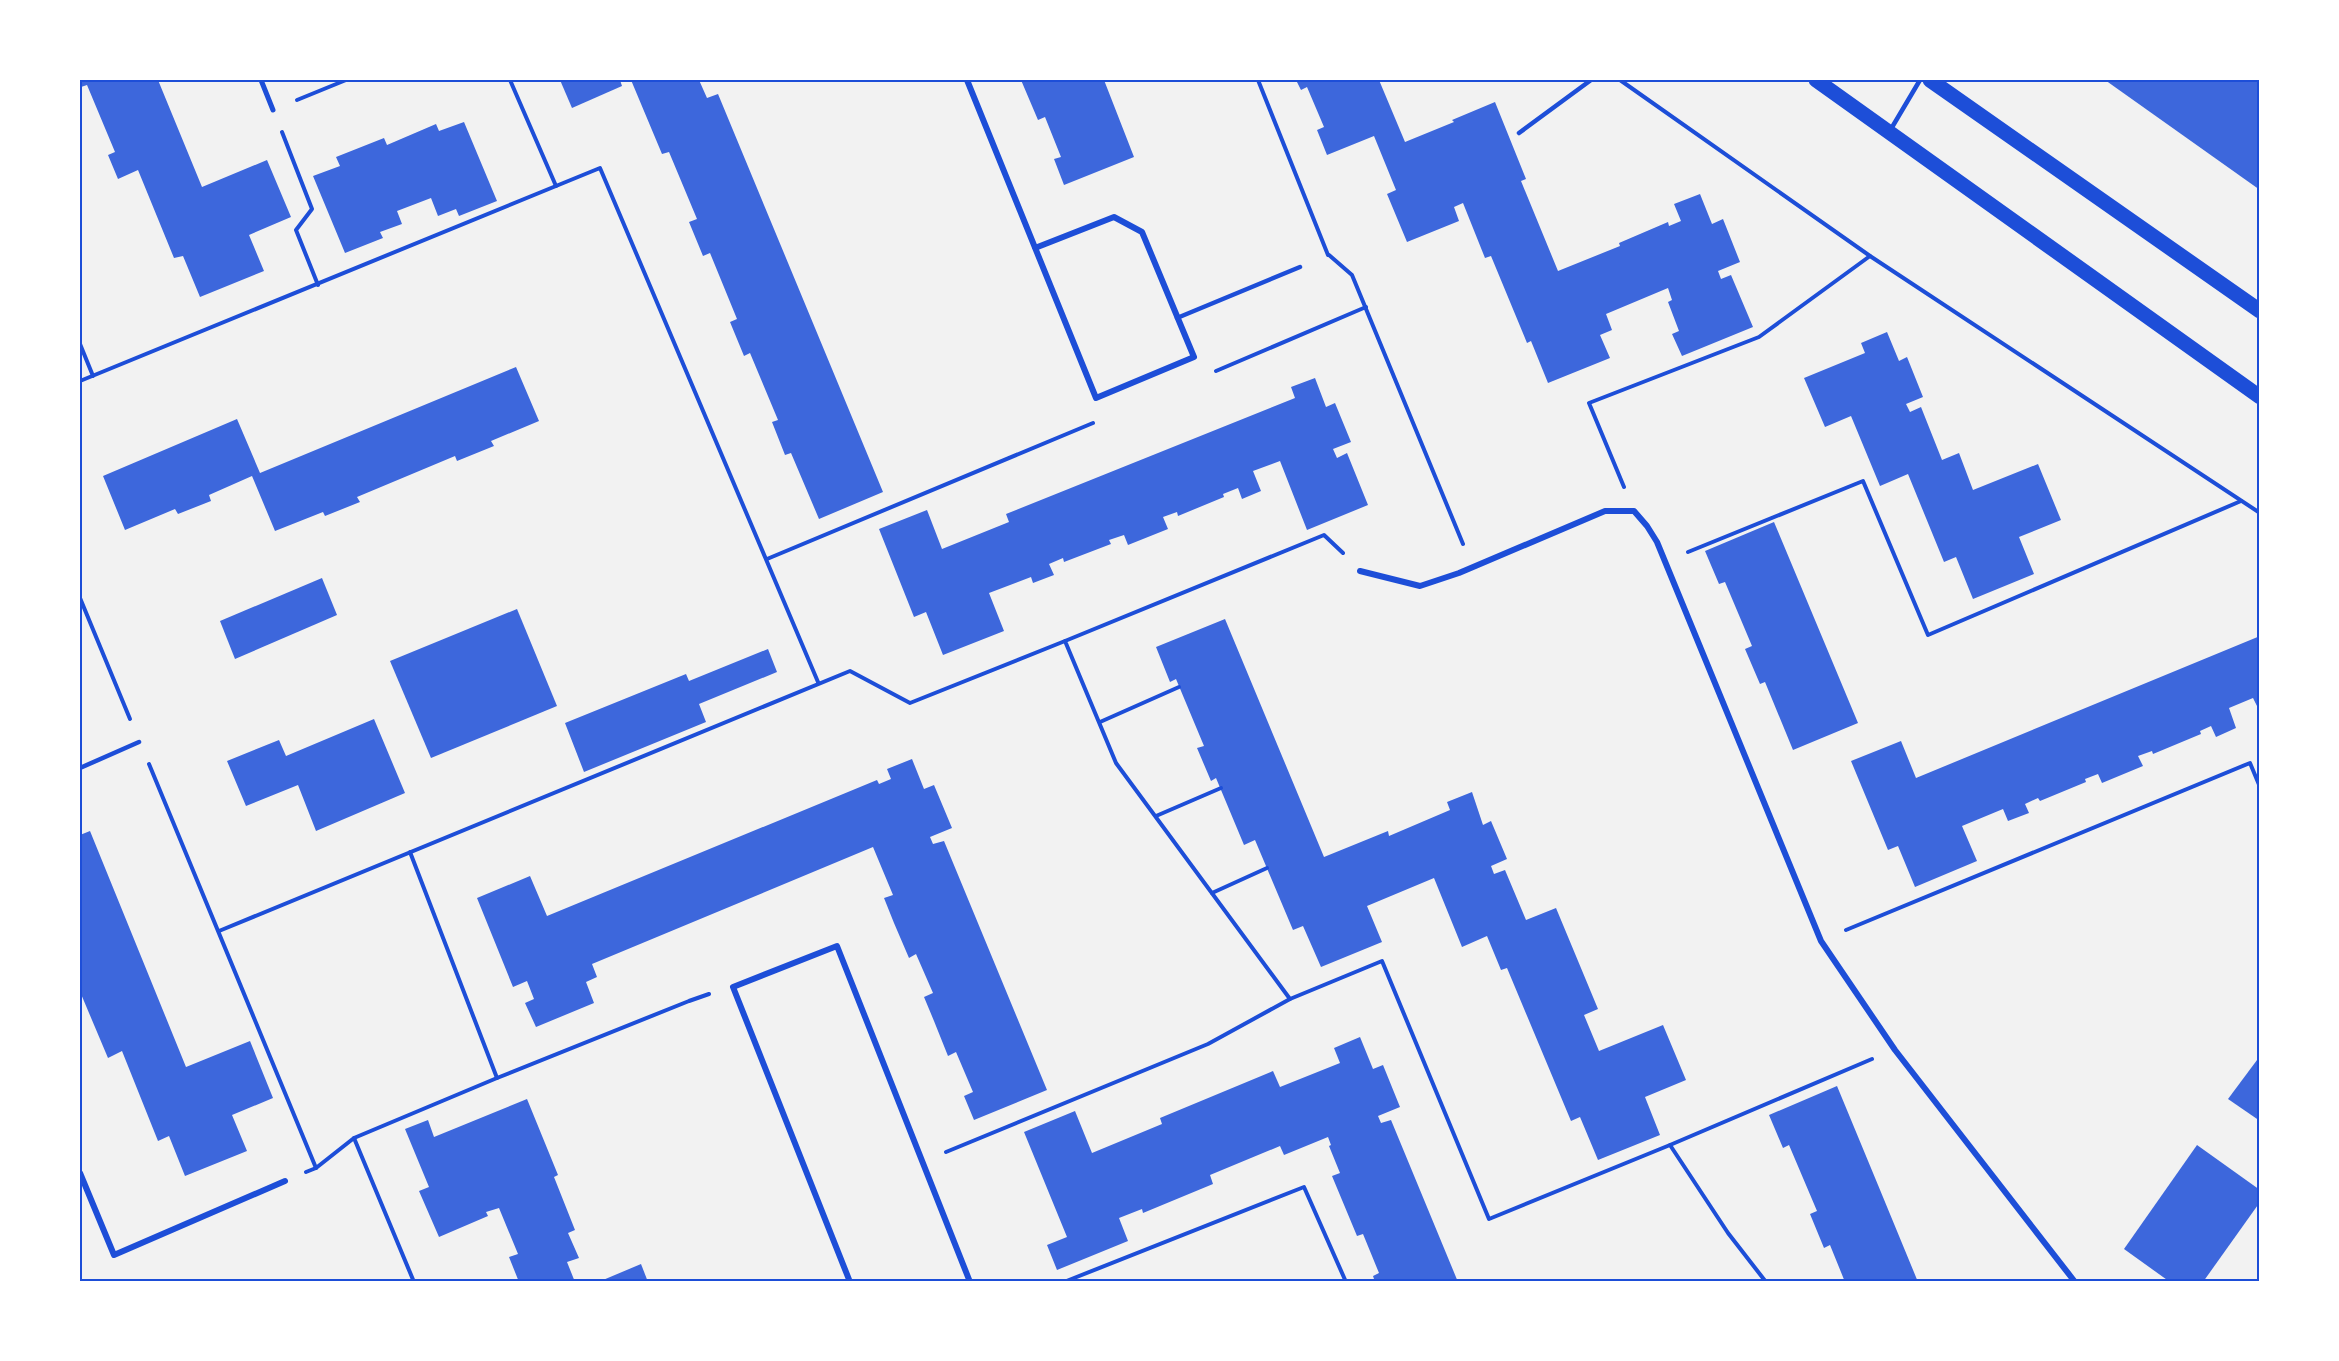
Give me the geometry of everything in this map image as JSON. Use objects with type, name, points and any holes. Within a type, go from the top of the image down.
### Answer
[{"type":"main road","points":[[1816,80],[2259,397]]},
{"type":"main road","points":[[1929,80],[2259,311]]},
{"type":"street","points":[[261,80],[273,110]]},
{"type":"street","points":[[967,80],[1035,248],[1096,398],[1194,357],[1142,232],[1114,217],[1035,248]]},
{"type":"street","points":[[1360,571],[1420,586],[1472,567],[1605,511],[1634,511],[1647,526],[1665,562],[1821,941],[1894,1050],[2075,1281]]},
{"type":"street","points":[[849,1281],[733,987],[837,946],[970,1281]]},
{"type":"street","points":[[80,1173],[114,1255],[285,1181]]},
{"type":"lane","points":[[1519,133],[1590,80]]},
{"type":"lane","points":[[1890,131],[1920,80]]},
{"type":"lane","points":[[1177,318],[1300,267]]},
{"type":"lane","points":[[80,768],[139,742]]},
{"type":"path","points":[[318,285],[296,230],[312,209],[273,110],[346,80]]},
{"type":"path","points":[[510,80],[556,186]]},
{"type":"path","points":[[1258,80],[1329,255],[1352,275],[1472,567]]},
{"type":"path","points":[[1620,80],[1870,256],[2259,513]]},
{"type":"path","points":[[80,381],[600,168],[818,682]]},
{"type":"path","points":[[1300,267],[1329,255]]},
{"type":"path","points":[[1634,511],[1589,403],[1759,337],[1870,256]]},
{"type":"path","points":[[1210,374],[1366,308]]},
{"type":"path","points":[[80,344],[93,376]]},
{"type":"path","points":[[767,559],[1094,423]]},
{"type":"path","points":[[1665,562],[1863,481],[1928,635],[2242,501]]},
{"type":"path","points":[[219,931],[850,670],[910,703],[1324,535],[1360,571]]},
{"type":"path","points":[[80,598],[316,1168]]},
{"type":"path","points":[[1065,641],[1116,763],[1290,999]]},
{"type":"path","points":[[1100,722],[1179,687]]},
{"type":"path","points":[[1821,941],[2250,763],[2259,787]]},
{"type":"path","points":[[1156,816],[1221,788]]},
{"type":"path","points":[[410,852],[497,1078]]},
{"type":"path","points":[[1212,892],[1267,868]]},
{"type":"path","points":[[923,1162],[1208,1044],[1290,999],[1382,961],[1489,1219],[1894,1050]]},
{"type":"path","points":[[285,1181],[316,1168],[354,1138],[689,1001],[733,987]]},
{"type":"path","points":[[354,1138],[414,1281]]},
{"type":"path","points":[[1670,1145],[1728,1233],[1766,1281]]},
{"type":"path","points":[[1064,1281],[1304,1187],[1346,1281]]},
{"type":"building","points":[[80,80],[158,80],[202,187],[267,160],[291,217],[249,235],[264,271],[200,297],[183,256],[174,258],[138,170],[118,179],[108,155],[115,152],[87,85],[81,87]]},
{"type":"building","points":[[560,80],[620,80],[622,86],[572,108]]},
{"type":"building","points":[[631,80],[699,80],[707,98],[718,94],[883,492],[819,519],[791,453],[785,455],[772,422],[778,420],[750,353],[744,356],[730,322],[737,319],[710,253],[703,256],[689,222],[697,219],[669,152],[662,154]]},
{"type":"building","points":[[1021,80],[1104,80],[1134,157],[1064,185],[1054,159],[1061,157],[1045,117],[1038,120]]},
{"type":"building","points":[[1296,80],[1379,80],[1405,142],[1495,102],[1526,179],[1521,181],[1558,271],[1620,246],[1619,243],[1668,222],[1669,226],[1681,221],[1674,204],[1700,194],[1712,224],[1723,219],[1740,262],[1718,271],[1721,279],[1731,275],[1753,327],[1682,356],[1672,334],[1679,331],[1668,302],[1672,300],[1668,288],[1606,314],[1612,330],[1600,335],[1610,358],[1548,383],[1531,341],[1527,343],[1491,256],[1485,258],[1463,203],[1454,207],[1459,221],[1407,242],[1387,194],[1396,190],[1374,136],[1327,155],[1317,130],[1324,127],[1307,87],[1301,90]]},
{"type":"building","points":[[2105,80],[2260,80],[2260,190]]},
{"type":"building","points":[[464,122],[497,201],[459,216],[456,209],[438,216],[431,198],[397,211],[402,224],[380,232],[383,238],[345,253],[313,176],[340,166],[336,157],[384,138],[387,145],[436,124],[439,131]]},
{"type":"building","points":[[1887,332],[1899,361],[1907,357],[1923,397],[1906,404],[1910,412],[1921,407],[1942,460],[1959,453],[1973,490],[2038,464],[2061,520],[2019,537],[2034,574],[1973,599],[1956,557],[1944,562],[1908,474],[1880,486],[1851,416],[1825,427],[1804,378],[1865,353],[1861,343]]},
{"type":"building","points":[[516,367],[539,421],[491,441],[494,446],[457,461],[455,456],[357,497],[360,502],[325,516],[323,512],[275,531],[252,476],[209,495],[211,501],[178,514],[175,509],[125,530],[103,476],[237,419],[260,473]]},
{"type":"building","points":[[1315,378],[1326,407],[1335,403],[1351,442],[1333,449],[1337,458],[1347,453],[1368,505],[1307,530],[1280,461],[1253,471],[1261,491],[1242,499],[1238,488],[1223,494],[1224,497],[1178,516],[1177,512],[1163,517],[1168,529],[1128,545],[1124,535],[1109,540],[1111,544],[1064,562],[1063,558],[1049,564],[1054,575],[1033,583],[1031,577],[989,593],[1004,631],[943,655],[926,612],[914,617],[879,529],[927,510],[942,549],[1009,522],[1006,514],[1295,398],[1291,387]]},
{"type":"building","points":[[1774,522],[1858,723],[1793,750],[1765,682],[1760,684],[1745,649],[1752,646],[1725,582],[1719,584],[1705,551]]},
{"type":"building","points":[[322,578],[337,615],[235,659],[220,621]]},
{"type":"building","points":[[517,609],[557,706],[431,758],[390,661]]},
{"type":"building","points":[[1225,619],[1324,857],[1388,831],[1389,836],[1450,810],[1447,802],[1472,792],[1483,825],[1491,821],[1507,859],[1491,866],[1494,874],[1505,870],[1526,920],[1556,908],[1598,1009],[1584,1015],[1599,1051],[1663,1025],[1686,1080],[1645,1097],[1660,1135],[1598,1160],[1580,1117],[1571,1121],[1507,968],[1501,970],[1487,936],[1462,947],[1434,878],[1367,906],[1382,942],[1321,967],[1303,926],[1293,930],[1255,840],[1244,845],[1216,778],[1211,781],[1197,748],[1204,746],[1176,679],[1170,682],[1156,647]]},
{"type":"building","points":[[2260,636],[2260,712],[2253,698],[2229,708],[2236,728],[2216,737],[2211,726],[2200,731],[2201,734],[2153,754],[2152,751],[2138,756],[2143,766],[2102,783],[2098,774],[2085,779],[2086,782],[2040,801],[2038,798],[2025,804],[2029,813],[2008,821],[2003,809],[1962,826],[1977,861],[1915,887],[1898,846],[1888,850],[1851,761],[1901,741],[1916,778]]},
{"type":"building","points":[[768,649],[777,672],[699,704],[706,722],[584,772],[565,723],[686,674],[689,681]]},
{"type":"building","points":[[374,719],[405,793],[316,831],[298,785],[246,806],[227,761],[279,740],[286,756]]},
{"type":"building","points":[[912,759],[924,789],[934,785],[952,828],[930,837],[933,844],[944,841],[1047,1090],[974,1120],[964,1096],[973,1092],[956,1052],[948,1056],[924,997],[933,993],[916,954],[909,958],[894,923],[884,898],[893,895],[873,847],[592,964],[597,977],[586,982],[594,1003],[536,1027],[525,1003],[534,999],[527,981],[513,987],[477,898],[530,876],[547,916],[877,780],[879,784],[891,779],[887,769]]},
{"type":"building","points":[[90,831],[186,1067],[250,1041],[273,1098],[232,1115],[247,1151],[185,1176],[169,1136],[158,1141],[122,1051],[108,1058],[80,994],[80,835]]},
{"type":"building","points":[[1360,1037],[1373,1069],[1383,1065],[1400,1107],[1378,1116],[1381,1123],[1391,1120],[1458,1282],[1375,1282],[1373,1276],[1379,1273],[1363,1234],[1357,1236],[1332,1176],[1340,1173],[1329,1146],[1331,1145],[1328,1137],[1284,1155],[1280,1146],[1210,1175],[1213,1184],[1143,1213],[1142,1209],[1119,1218],[1128,1241],[1057,1270],[1047,1245],[1067,1237],[1024,1132],[1075,1111],[1092,1153],[1162,1124],[1160,1118],[1273,1071],[1280,1087],[1340,1063],[1334,1048]]},
{"type":"building","points":[[2260,1056],[2260,1121],[2228,1099]]},
{"type":"building","points":[[1837,1086],[1918,1282],[1845,1282],[1830,1245],[1824,1248],[1810,1214],[1817,1211],[1789,1145],[1783,1148],[1769,1115]]},
{"type":"building","points":[[527,1099],[558,1175],[554,1177],[575,1230],[568,1233],[579,1258],[567,1262],[575,1282],[519,1282],[509,1257],[518,1254],[499,1208],[486,1212],[488,1216],[439,1237],[419,1191],[429,1187],[405,1129],[428,1120],[434,1137]]},
{"type":"building","points":[[2197,1145],[2260,1190],[2260,1202],[2203,1282],[2170,1282],[2124,1249]]},
{"type":"building","points":[[641,1264],[648,1282],[604,1282],[603,1280]]}]
